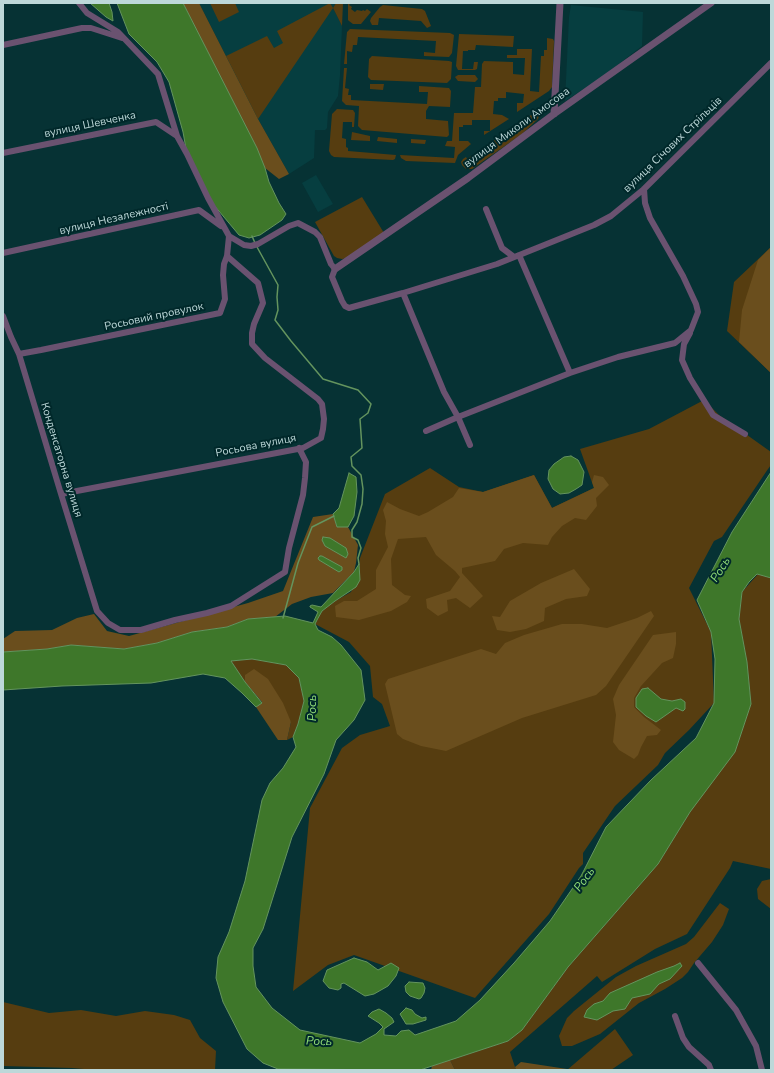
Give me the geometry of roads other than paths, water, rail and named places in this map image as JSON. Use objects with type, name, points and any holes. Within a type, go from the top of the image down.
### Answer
[{"type":"street","points":[[79,3],[87,13],[118,32],[158,74],[177,136],[229,236],[244,245],[255,245],[289,226],[298,224],[315,232],[320,237],[331,264],[335,269]]},
{"type":"street","points":[[554,114],[560,3]]},
{"type":"street","name":"вулиця Миколи Амосова","points":[[335,269],[468,178],[554,114],[711,3]]},
{"type":"street","points":[[3,45],[82,28],[91,28],[124,39]]},
{"type":"street","name":"вулиця Січових Стрільців","points":[[335,269],[332,277],[333,282],[345,306],[352,308],[497,264],[594,226],[611,216],[644,189],[771,63]]},
{"type":"street","name":"вулиця Шевченка","points":[[3,153],[156,122],[177,136]]},
{"type":"street","points":[[644,189],[645,203],[650,218],[683,276],[696,304],[698,312],[684,344],[682,360],[690,378],[713,415],[745,434]]},
{"type":"street","points":[[486,209],[502,248],[516,256],[570,373]]},
{"type":"street","name":"вулиця Незалежності","points":[[3,253],[199,210],[224,228]]},
{"type":"street","name":"Росьовий провулок","points":[[19,354],[220,313],[225,299],[223,275],[229,236]]},
{"type":"street","name":"Росьова вулиця","points":[[61,494],[303,448],[321,438],[324,430],[322,404],[318,399],[265,358],[252,344],[254,324],[263,303],[258,283],[227,256]]},
{"type":"street","points":[[403,293],[444,392],[458,417],[470,445]]},
{"type":"street","name":"Конденсаторна вулиця","points":[[3,316],[19,354],[97,611],[108,622],[120,630],[141,630],[175,620],[207,614],[231,606],[284,572],[305,484],[306,462],[299,448]]},
{"type":"street","points":[[426,431],[570,373],[618,357],[675,343],[691,330]]},
{"type":"street","points":[[698,963],[736,1010],[756,1046],[762,1070]]},
{"type":"street","points":[[675,1016],[683,1038],[689,1047],[709,1065],[711,1070]]},
{"type":"water","points":[[90,3],[109,3],[113,21],[106,17]]},
{"type":"water","points":[[117,3],[183,3],[257,148],[269,182],[286,214],[282,220],[260,235],[249,238],[239,235],[208,198],[187,154],[183,132],[169,82],[157,62],[129,34]]},
{"type":"water","points":[[571,456],[578,460],[584,472],[582,485],[569,493],[560,494],[553,489],[548,479],[549,470],[554,464],[564,457]]},
{"type":"water","name":"Рось","points":[[771,472],[771,578],[757,574],[742,592],[739,619],[747,662],[751,704],[735,752],[690,812],[658,864],[568,967],[522,1030],[508,1041],[420,1070],[278,1069],[263,1063],[247,1049],[223,1002],[216,978],[218,957],[229,932],[245,881],[262,800],[270,783],[283,768],[296,747],[293,737],[304,701],[299,678],[286,665],[252,659],[231,661],[245,682],[262,703],[256,707],[225,678],[203,674],[151,683],[62,686],[3,690],[3,652],[47,649],[71,645],[124,649],[157,643],[192,632],[227,627],[248,619],[285,616],[313,623],[318,612],[310,606],[321,607],[354,572],[359,564],[360,580],[356,587],[322,611],[315,624],[318,630],[332,637],[341,645],[361,670],[365,700],[354,720],[336,740],[324,774],[292,837],[263,929],[253,948],[253,966],[256,987],[272,1008],[300,1030],[360,1043],[376,1034],[383,1027],[368,1016],[372,1012],[379,1009],[392,1018],[394,1022],[384,1029],[384,1035],[396,1036],[401,1031],[409,1030],[415,1035],[456,1021],[480,1000],[550,921],[581,876],[606,827],[651,780],[696,738],[714,703],[715,659],[711,632],[697,600],[732,532]]},
{"type":"water","points":[[349,473],[356,477],[357,492],[354,516],[348,527],[337,527],[333,514],[339,508]]},
{"type":"water","points":[[323,537],[330,538],[346,548],[348,554],[346,558],[325,546],[322,540]]},
{"type":"water","points":[[320,556],[342,567],[342,570],[339,572],[319,560],[318,558]]},
{"type":"water","points":[[648,688],[661,699],[672,701],[681,699],[685,702],[685,709],[683,711],[676,708],[656,722],[636,707],[636,698],[642,689]]},
{"type":"water","points":[[354,958],[367,962],[378,970],[391,963],[399,968],[396,976],[388,986],[374,994],[365,996],[344,983],[341,984],[341,988],[338,990],[329,988],[323,981],[327,970]]},
{"type":"water","points":[[680,963],[682,966],[670,979],[659,984],[650,994],[632,998],[625,1009],[613,1011],[597,1020],[584,1017],[587,1010],[594,1004],[603,1001],[610,993]]},
{"type":"water","points":[[409,982],[423,983],[425,988],[421,998],[419,999],[410,996],[406,992],[405,986]]},
{"type":"water","points":[[406,1008],[412,1010],[415,1014],[422,1018],[426,1017],[426,1020],[413,1024],[406,1024],[400,1014]]},
{"type":"waterway","points":[[252,236],[255,243]]},
{"type":"waterway","points":[[257,247],[278,285],[278,310],[275,320],[323,379],[358,390],[371,404],[368,413],[360,419],[362,448],[351,457],[352,466],[361,475],[363,489],[362,504],[357,522],[352,530],[352,537],[358,540],[361,548],[358,558],[359,564]]},
{"type":"waterway","points":[[283,618],[298,563],[312,527],[334,516]]}]
